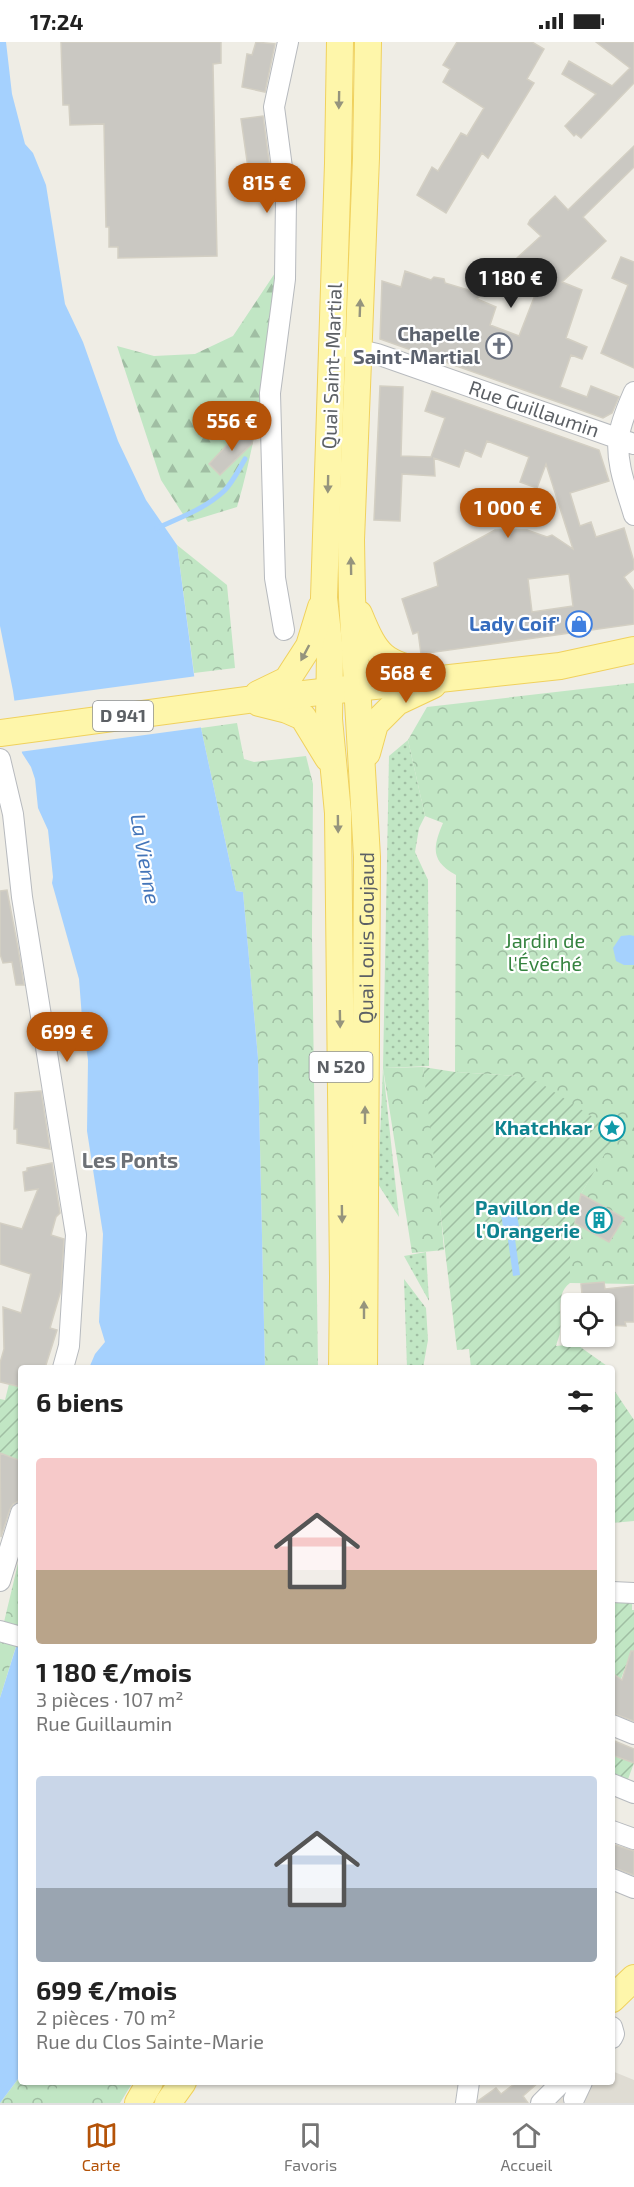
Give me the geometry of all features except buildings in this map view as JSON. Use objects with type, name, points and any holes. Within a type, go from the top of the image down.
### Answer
[{"type":"main road","name":"Quai Saint-Martial","points":[[330,691],[330,652],[324,598],[340,42]]},
{"type":"main road","name":"Quai Saint-Martial","points":[[358,687],[351,540],[368,42]]},
{"type":"main road","points":[[247,699],[287,680],[309,646],[324,598]]},
{"type":"main road","points":[[352,598],[376,650],[397,666],[450,677]]},
{"type":"main road","points":[[560,666],[634,650]]},
{"type":"main road","points":[[358,687],[560,666],[634,667]]},
{"type":"main road","points":[[363,765],[375,724],[397,702],[450,677]]},
{"type":"main road","name":"D 941","points":[[0,733],[247,699],[358,687]]},
{"type":"main road","name":"Quai Louis Goujaud","points":[[358,687],[367,857],[364,1365]]},
{"type":"main road","name":"Quai Louis Goujaud","points":[[330,691],[333,766],[338,813],[342,1365]]},
{"type":"main road","points":[[247,699],[303,717],[333,766]]},
{"type":"main road","points":[[615,1996],[634,1978]]},
{"type":"main road","points":[[138,2103],[148,2085]]},
{"type":"main road","points":[[168,2103],[181,2085]]},
{"type":"street","points":[[284,630],[275,578],[270,393],[285,279],[286,198],[274,107],[288,42]]},
{"type":"street","name":"Rue Guillaumin","points":[[332,343],[358,349],[626,441]]},
{"type":"street","points":[[634,392],[624,416],[626,441],[622,474],[634,515]]},
{"type":"street","points":[[0,759],[6,813],[22,897],[76,1235],[69,1346],[64,1365]]},
{"type":"street","points":[[0,1581],[18,1524]]},
{"type":"street","points":[[615,1592],[634,1593]]},
{"type":"street","points":[[0,1632],[18,1636]]},
{"type":"street","points":[[615,1726],[634,1734]]},
{"type":"street","points":[[615,1785],[634,1793]]},
{"type":"street","points":[[615,1832],[634,1839]]},
{"type":"street","points":[[615,1881],[634,1888]]},
{"type":"street","points":[[466,2103],[469,2085]]},
{"type":"street","points":[[541,2103],[559,2085]]},
{"type":"shaded area","points":[[615,2072],[634,2080],[634,2103],[549,2103],[569,2085],[615,2085]]},
{"type":"green space","points":[[277,270],[257,419],[237,507],[188,522],[161,480],[117,346],[154,356],[195,354],[233,336]]},
{"type":"green space","points":[[177,545],[227,585],[235,668],[194,673]]},
{"type":"green space","name":"Jardin de l'Évêché","points":[[634,683],[634,1284],[570,1283],[570,1244],[581,1194],[616,1133],[518,1076],[455,1072],[456,875],[438,859],[436,846],[443,823],[425,816],[408,740],[427,707]]},
{"type":"green space","points":[[237,723],[244,759],[254,762],[306,756],[313,784],[312,936],[318,1365],[265,1365],[258,1058],[243,892],[236,891],[201,728]]},
{"type":"green space","points":[[408,740],[425,816],[419,828],[415,852],[428,880],[429,1066],[383,1068],[389,756]]},
{"type":"green space","points":[[423,1067],[434,1138],[444,1250],[412,1253],[383,1068]]},
{"type":"green space","points":[[423,1067],[455,1072],[518,1076],[539,1082],[617,1133],[581,1194],[570,1244],[570,1283],[561,1293],[560,1333],[556,1346],[580,1347],[606,1365],[471,1365],[469,1349],[457,1350]]},
{"type":"green space","points":[[383,1068],[399,1217],[378,1184]]},
{"type":"green space","points":[[426,1252],[429,1301],[404,1256]]},
{"type":"green space","points":[[404,1279],[426,1308],[428,1340],[424,1365],[407,1365]]},
{"type":"green space","points":[[9,1384],[18,1386],[18,1460],[0,1453],[0,1399],[5,1400]]},
{"type":"green space","points":[[615,1392],[634,1420],[634,1521],[615,1523]]},
{"type":"green space","points":[[18,1564],[18,1626],[4,1622]]},
{"type":"green space","points":[[632,1600],[632,1610],[634,1610],[634,1657],[628,1660],[621,1679],[615,1675],[615,1601]]},
{"type":"green space","points":[[0,1638],[17,1643],[0,1698]]},
{"type":"green space","points":[[615,1756],[634,1763],[627,1782],[615,1775]]},
{"type":"green space","points":[[18,2079],[18,2085],[131,2085],[120,2103],[0,2103]]},
{"type":"green space","points":[[59,2085],[95,2085],[84,2103],[46,2103]]},
{"type":"water","name":"La Vienne","points":[[0,42],[6,42],[12,94],[25,144],[33,153],[46,185],[65,304],[83,342],[118,441],[146,500],[177,545],[201,728],[236,891],[243,892],[258,1058],[265,1365],[90,1365],[95,1354],[105,1342],[99,1322],[103,1234],[87,1131],[88,1060],[79,979],[52,883],[48,830],[38,808],[35,779],[31,767],[22,753],[0,626]]},
{"type":"water","points":[[621,936],[634,936],[634,965],[624,965],[616,961],[613,948]]},
{"type":"water","points":[[516,1210],[519,1226],[503,1228],[501,1212]]},
{"type":"water","points":[[515,1239],[520,1275],[513,1276],[508,1240]]},
{"type":"water","points":[[18,1641],[18,2079],[0,2103],[0,1698]]},
{"type":"pier","points":[[197,676],[204,727],[19,752],[12,701]]},
{"type":"waterway","points":[[157,528],[192,512],[217,497],[230,484],[245,459]]},
{"type":"place","name":"Chapelle Saint-Martial","points":[[499,346]]},
{"type":"place","name":"Lady Coif'","points":[[579,624]]},
{"type":"place","name":"Khatchkar","points":[[612,1128]]},
{"type":"place","name":"Pavillon de l'Orangerie","points":[[599,1220]]},
{"type":"district","name":"Les Ponts","points":[[130,1161]]}]
